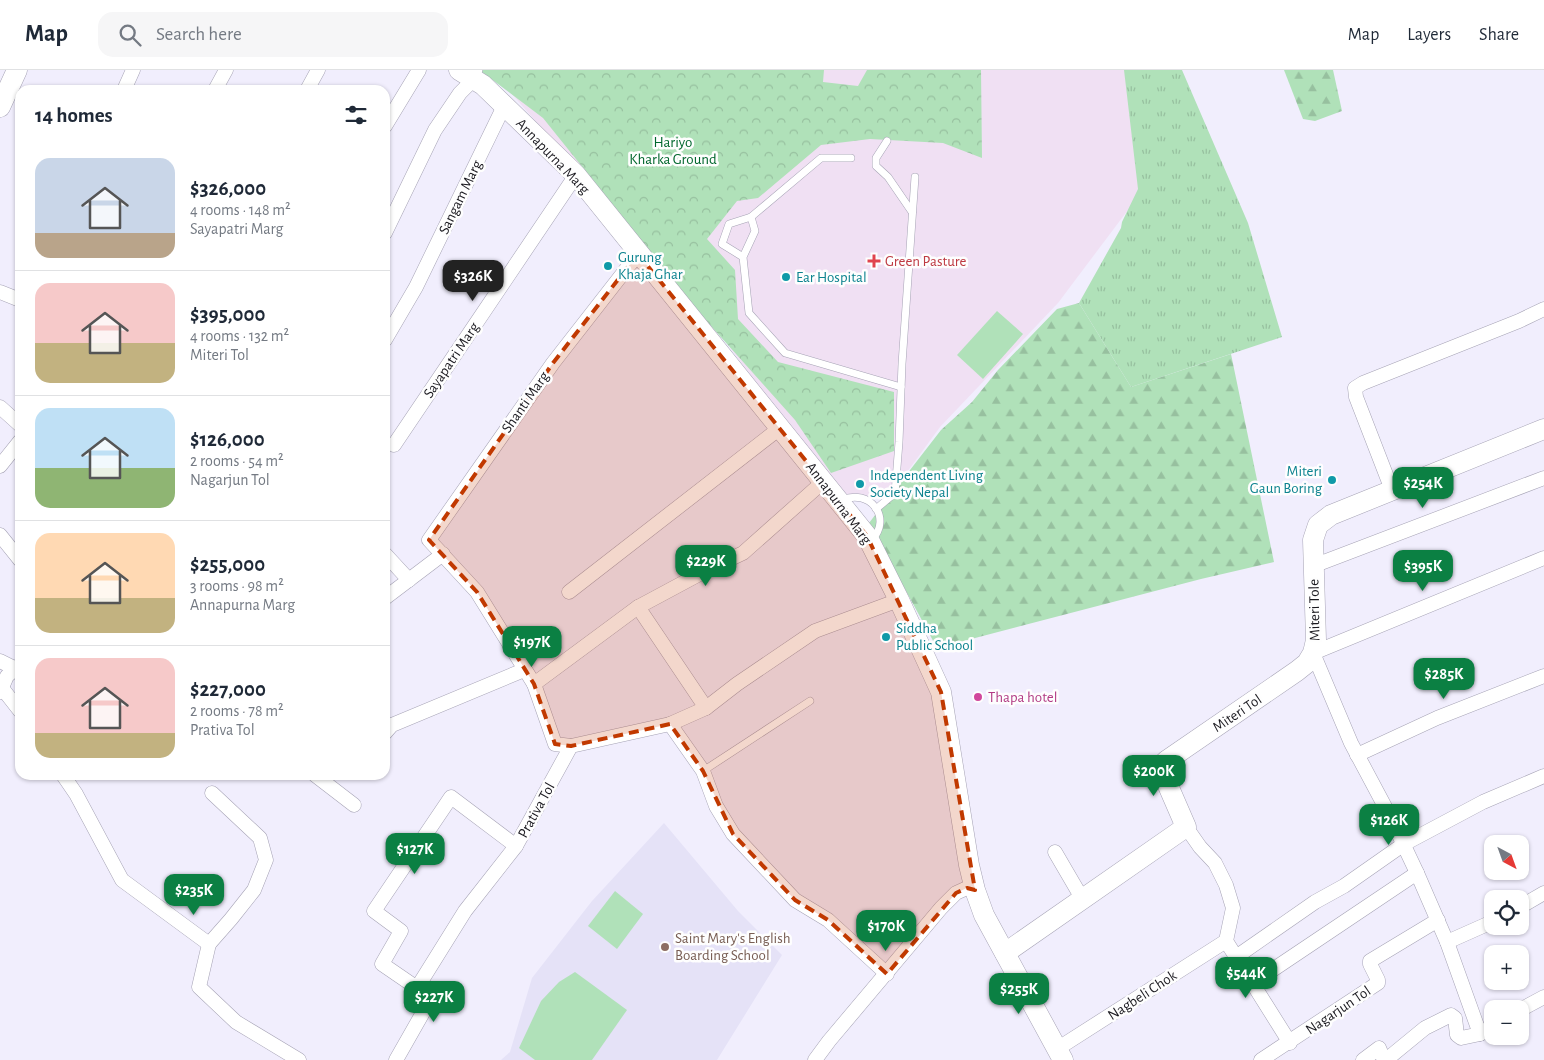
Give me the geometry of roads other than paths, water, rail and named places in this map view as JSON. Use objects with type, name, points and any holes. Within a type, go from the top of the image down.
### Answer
[{"type":"main road","points":[[0,107],[17,70]]},
{"type":"main road","name":"Annapurna Marg","points":[[469,73],[576,175],[867,536],[941,692],[969,865],[975,890],[984,914],[1060,1054]]},
{"type":"main road","points":[[1392,490],[1544,428]]},
{"type":"main road","name":"Miteri Tole","points":[[1313,653],[1316,633],[1313,540],[1318,525],[1331,515],[1392,490]]},
{"type":"main road","name":"Miteri Tol","points":[[1186,827],[1163,774],[1162,770],[1166,761],[1290,677],[1307,663],[1313,653]]},
{"type":"main road","points":[[1005,953],[1186,827]]},
{"type":"street","points":[[126,85],[133,70]]},
{"type":"street","points":[[218,85],[226,70]]},
{"type":"street","points":[[310,85],[318,70]]},
{"type":"street","points":[[390,118],[419,70]]},
{"type":"street","points":[[390,223],[435,130],[460,93],[469,73]]},
{"type":"street","name":"Sangam Marg","points":[[390,331],[416,286],[504,106]]},
{"type":"street","name":"Sayapatri Marg","points":[[394,445],[576,175]]},
{"type":"street","name":"Shanti Marg","points":[[443,554],[429,540],[553,363],[638,254]]},
{"type":"street","points":[[0,292],[15,298]]},
{"type":"street","points":[[1392,490],[1356,397],[1355,388],[1363,383],[1519,321],[1544,309]]},
{"type":"street","points":[[0,407],[15,420]]},
{"type":"street","points":[[569,592],[780,428]]},
{"type":"street","points":[[0,466],[15,448]]},
{"type":"street","points":[[1313,566],[1544,478]]},
{"type":"street","points":[[534,684],[638,607],[743,553],[824,481]]},
{"type":"street","points":[[0,535],[15,554]]},
{"type":"street","points":[[390,594],[443,554],[477,592],[534,684],[555,744],[571,746],[670,724],[706,708],[736,684],[815,631],[899,600]]},
{"type":"street","name":"Miteri Tol","points":[[1313,653],[1544,558]]},
{"type":"street","points":[[390,559],[409,580]]},
{"type":"street","points":[[638,607],[706,708]]},
{"type":"street","points":[[1313,653],[1357,756],[1392,818],[1438,920],[1480,1034]]},
{"type":"street","points":[[0,661],[15,666]]},
{"type":"street","points":[[15,669],[7,676],[1,690],[15,705]]},
{"type":"street","points":[[390,727],[524,670]]},
{"type":"street","points":[[1357,756],[1437,718],[1544,676]]},
{"type":"street","points":[[670,724],[703,771],[716,806],[733,834],[795,900],[828,920],[887,974]]},
{"type":"street","name":"Prativa Tol","points":[[417,988],[465,911],[516,846],[571,746]]},
{"type":"street","points":[[1236,957],[1315,902],[1344,886],[1404,844],[1483,802],[1544,776]]},
{"type":"street","points":[[66,780],[76,794],[122,880],[208,944]]},
{"type":"street","points":[[322,780],[354,805]]},
{"type":"street","points":[[212,793],[260,838],[266,860],[254,890],[208,944],[199,987],[236,1022],[299,1060]]},
{"type":"street","points":[[396,1060],[429,1002],[417,988],[382,964],[402,931],[374,911],[451,797],[516,846]]},
{"type":"street","points":[[1186,827],[1215,863],[1226,885],[1233,908],[1226,940],[1290,1043]]},
{"type":"street","points":[[1055,852],[1083,900]]},
{"type":"street","points":[[1253,983],[1417,873]]},
{"type":"street","points":[[815,1060],[940,908],[956,893],[967,888],[975,890]]},
{"type":"street","points":[[1529,902],[1544,894]]},
{"type":"street","name":"Nagarjun Tol","points":[[1261,1060],[1290,1043],[1378,983],[1370,961],[1438,920]]},
{"type":"street","points":[[1447,942],[1484,926]]},
{"type":"street","name":"Nagbeli Chok","points":[[1060,1054],[1226,940]]},
{"type":"street","points":[[1529,1005],[1544,996]]},
{"type":"street","points":[[1363,1060],[1379,1048],[1385,1060],[1425,1028],[1451,1015],[1455,1018],[1457,1034],[1461,1038],[1484,1031]]},
{"type":"lane","points":[[887,141],[876,158],[876,166],[888,176],[912,212]]},
{"type":"lane","points":[[743,257],[722,244],[730,224],[751,217],[821,158],[851,158]]},
{"type":"lane","points":[[876,509],[894,492],[899,442],[915,177]]},
{"type":"lane","points":[[751,217],[755,232],[743,257],[748,314],[785,353],[901,386]]},
{"type":"lane","points":[[839,501],[848,497],[861,497],[876,509],[880,528],[878,534],[870,542]]},
{"type":"lane","points":[[703,771],[810,700]]},
{"type":"place","name":"Green Pasture","points":[[874,261]]},
{"type":"place","name":"Gurung Khaja Ghar","points":[[608,266]]},
{"type":"place","name":"Ear Hospital","points":[[786,277]]},
{"type":"place","name":"Miteri Gaun Boring","points":[[1332,480]]},
{"type":"place","name":"Independent Living Society Nepal","points":[[860,484]]},
{"type":"place","name":"Siddha Public School","points":[[886,637]]},
{"type":"place","name":"Thapa hotel","points":[[978,697]]},
{"type":"place","name":"Saint Mary's English Boarding School","points":[[665,947]]},
{"type":"park label","name":"Hariyo Kharka Ground","points":[[673,150]]}]
